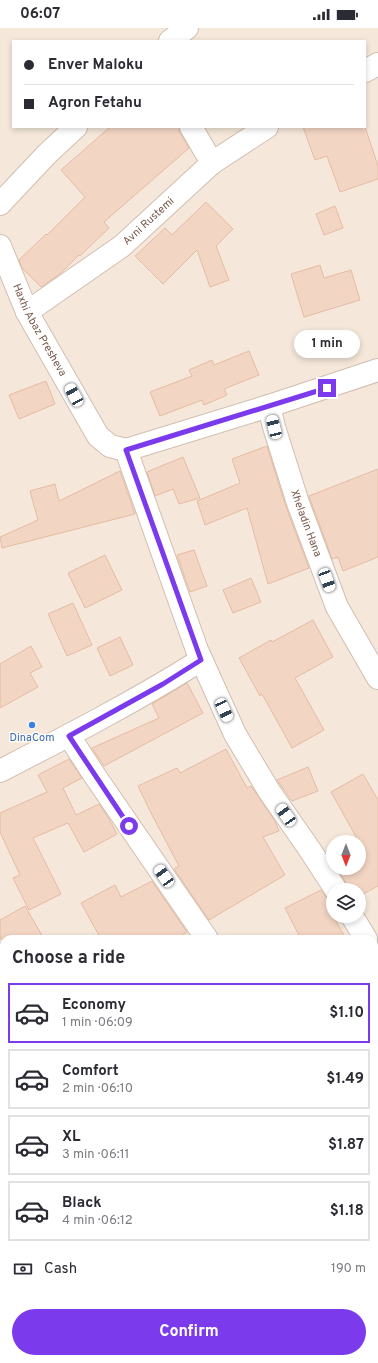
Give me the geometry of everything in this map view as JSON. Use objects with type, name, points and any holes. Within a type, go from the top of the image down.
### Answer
[{"type":"street","points":[[171,40],[187,28]]},
{"type":"street","points":[[366,70],[378,64]]},
{"type":"street","points":[[0,204],[46,155],[75,128]]},
{"type":"street","points":[[193,128],[212,163]]},
{"type":"street","name":"Avni Rustemi","points":[[27,312],[122,246],[212,163],[265,128]]},
{"type":"street","name":"Haxhi Abaz Presheva","points":[[0,246],[27,312],[98,436],[110,446],[126,450]]},
{"type":"street","points":[[331,883],[269,791],[235,734],[201,660],[126,450],[269,406],[378,370]]},
{"type":"street","name":"Xheladin Hana","points":[[269,406],[274,427],[298,503],[336,607],[378,678]]},
{"type":"street","points":[[0,771],[69,736],[163,684],[201,660]]},
{"type":"street","points":[[69,736],[204,935]]},
{"type":"street","points":[[356,923],[364,935]]},
{"type":"shaded area","points":[[0,28],[378,28],[378,935],[0,935]]},
{"type":"building","points":[[109,128],[179,128],[180,133],[189,148],[104,222],[109,228],[61,273],[41,287],[22,268],[19,260],[46,234],[47,235],[85,197],[61,170]]},
{"type":"building","points":[[303,128],[365,128],[378,166],[378,179],[340,192],[327,156],[315,160]]},
{"type":"building","points":[[206,202],[233,229],[216,246],[229,280],[210,287],[197,250],[163,284],[135,256],[165,228],[172,235]]},
{"type":"building","points":[[335,206],[343,228],[324,235],[316,214]]},
{"type":"building","points":[[320,265],[324,278],[351,270],[360,300],[304,317],[291,274]]},
{"type":"building","points":[[249,351],[259,375],[224,389],[227,395],[204,405],[202,400],[160,416],[150,392],[192,376],[189,370],[212,360],[214,365]]},
{"type":"building","points":[[46,381],[55,404],[19,419],[9,395]]},
{"type":"building","points":[[267,446],[286,507],[309,568],[268,584],[247,508],[205,525],[197,501],[240,483],[232,459]]},
{"type":"building","points":[[183,457],[200,498],[179,504],[173,489],[155,496],[147,472]]},
{"type":"building","points":[[378,469],[378,557],[343,571],[338,557],[332,559],[309,496]]},
{"type":"building","points":[[120,471],[135,514],[2,548],[0,537],[38,520],[30,491],[55,484],[59,501]]},
{"type":"building","points":[[194,550],[207,586],[190,592],[177,555]]},
{"type":"building","points":[[105,555],[122,590],[85,608],[68,573]]},
{"type":"building","points":[[251,578],[261,602],[233,613],[223,590]]},
{"type":"building","points":[[73,603],[92,645],[67,656],[48,614]]},
{"type":"building","points":[[313,620],[333,657],[295,678],[324,730],[292,748],[262,694],[260,696],[239,658],[271,640],[272,642]]},
{"type":"building","points":[[120,637],[133,665],[110,676],[97,648]]},
{"type":"building","points":[[31,646],[42,667],[30,673],[38,687],[0,708],[0,664]]},
{"type":"building","points":[[187,683],[203,713],[104,766],[92,748],[159,718],[152,704]]},
{"type":"building","points":[[226,749],[247,788],[251,786],[275,821],[279,831],[263,837],[285,875],[209,920],[174,869],[179,866],[138,786],[177,768],[180,773]]},
{"type":"building","points":[[69,759],[82,778],[63,788],[76,815],[99,804],[117,834],[84,852],[68,823],[33,838],[61,894],[29,910],[13,878],[20,875],[0,832],[0,813],[47,792],[38,775]]},
{"type":"building","points":[[308,767],[318,791],[292,801],[277,780]]},
{"type":"building","points":[[363,774],[378,800],[378,886],[366,892],[366,883],[346,883],[341,875],[366,875],[366,835],[355,835],[331,792]]},
{"type":"building","points":[[152,881],[187,932],[182,935],[99,935],[81,903],[115,885],[121,897]]},
{"type":"building","points":[[321,890],[326,897],[326,923],[337,923],[344,935],[299,935],[285,908]]},
{"type":"building","points":[[25,906],[42,935],[0,935],[0,920]]},
{"type":"place","name":"DinaCom","points":[[32,725]]},
{"type":"route","points":[[129,826],[69,736],[163,684],[201,660],[126,450],[327,388]]}]
